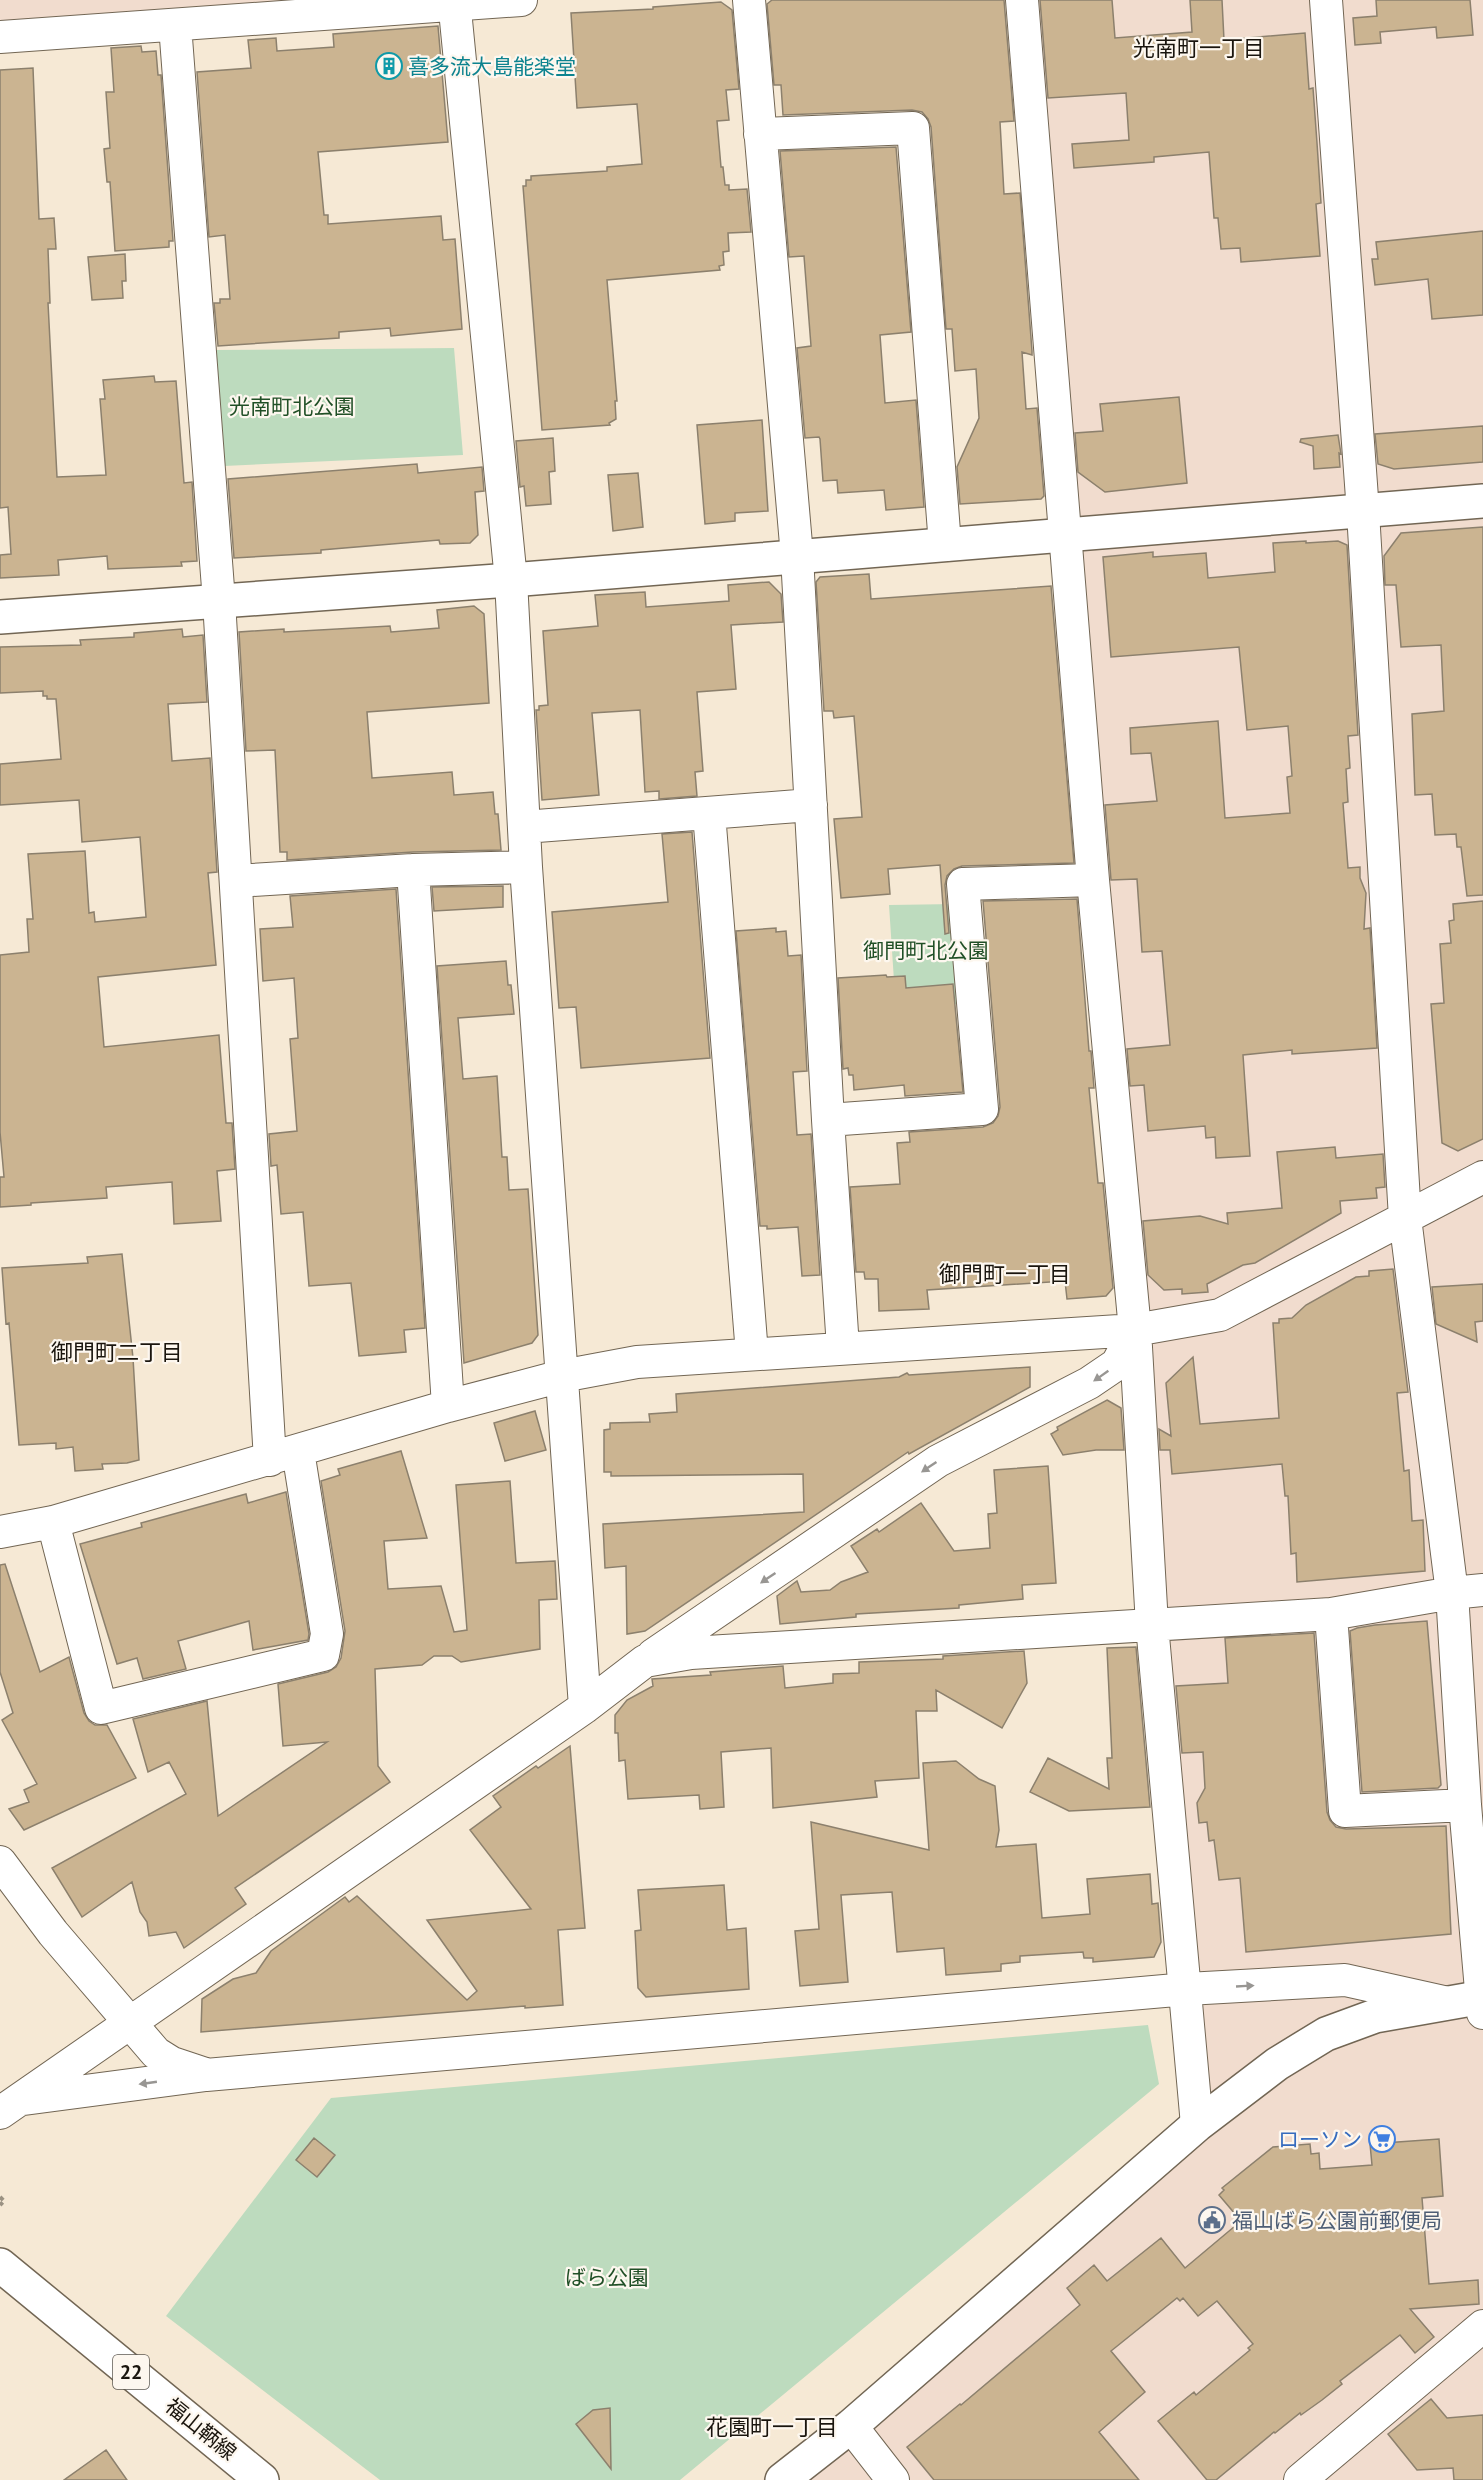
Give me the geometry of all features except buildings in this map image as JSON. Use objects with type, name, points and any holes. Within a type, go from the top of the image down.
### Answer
[{"type":"street","points":[[0,37],[454,2],[521,0]]},
{"type":"street","points":[[749,0],[797,556],[843,1348]]},
{"type":"street","points":[[1022,0],[1093,880],[1136,1330],[1152,1625],[1187,1989],[1197,2125]]},
{"type":"street","points":[[782,2480],[851,2426],[1197,2125],[1277,2064],[1326,2034],[1375,2016],[1444,2002],[1483,2002],[1465,1805],[1452,1593],[1405,1218],[1363,512],[1326,0]]},
{"type":"street","points":[[454,2],[511,580],[526,867],[585,1707]]},
{"type":"street","points":[[53,1522],[101,1708],[323,1655],[327,1634],[284,1456],[236,881],[219,602],[175,25]]},
{"type":"street","points":[[760,134],[912,128],[945,544]]},
{"type":"street","points":[[0,617],[511,580],[1483,501]]},
{"type":"street","points":[[524,827],[811,805]]},
{"type":"street","points":[[709,813],[752,1354]]},
{"type":"street","points":[[236,881],[413,870],[526,867]]},
{"type":"street","points":[[413,870],[448,1406]]},
{"type":"street","points":[[828,1120],[982,1109],[963,884],[1093,880]]},
{"type":"street","points":[[0,1532],[53,1522],[448,1406],[562,1376],[637,1362],[1136,1330],[1220,1315],[1483,1177]]},
{"type":"street","points":[[9,2107],[585,1707],[645,1661],[938,1461],[1089,1383],[1117,1364],[1136,1330]]},
{"type":"street","points":[[645,1661],[692,1653],[1331,1614],[1452,1593],[1483,1590]]},
{"type":"street","points":[[1331,1614],[1345,1811],[1465,1805]]},
{"type":"street","points":[[0,1862],[53,1933],[156,2053],[172,2063],[206,2075]]},
{"type":"street","points":[[9,2107],[206,2075],[1187,1989],[1345,1980],[1444,2002]]},
{"type":"street","name":"福山鞆線","points":[[0,2265],[262,2480]]},
{"type":"street","points":[[1300,2480],[1483,2326]]},
{"type":"street","points":[[851,2426],[893,2480]]},
{"type":"shaded area","points":[[0,0],[431,0],[0,34]]},
{"type":"shaded area","points":[[1038,0],[1483,0],[1483,2480],[762,2480],[1207,2120]]},
{"type":"green space","name":"光南町北公園","points":[[454,348],[463,455],[224,466],[215,350]]},
{"type":"green space","name":"御門町北公園","points":[[956,904],[962,1005],[895,996],[889,905]]},
{"type":"green space","name":"ばら公園","points":[[1148,2025],[1159,2084],[680,2480],[380,2480],[166,2316],[331,2098]]},
{"type":"place","name":"喜多流大島能楽堂","points":[[389,66]]},
{"type":"place","name":"ローソン","points":[[1382,2139]]},
{"type":"place","name":"福山ばら公園前郵便局","points":[[1212,2220]]},
{"type":"district","name":"光南町一丁目","points":[[1199,48]]},
{"type":"district","name":"御門町一丁目","points":[[1005,1274]]},
{"type":"district","name":"御門町二丁目","points":[[117,1352]]},
{"type":"district","name":"花園町一丁目","points":[[772,2427]]}]
